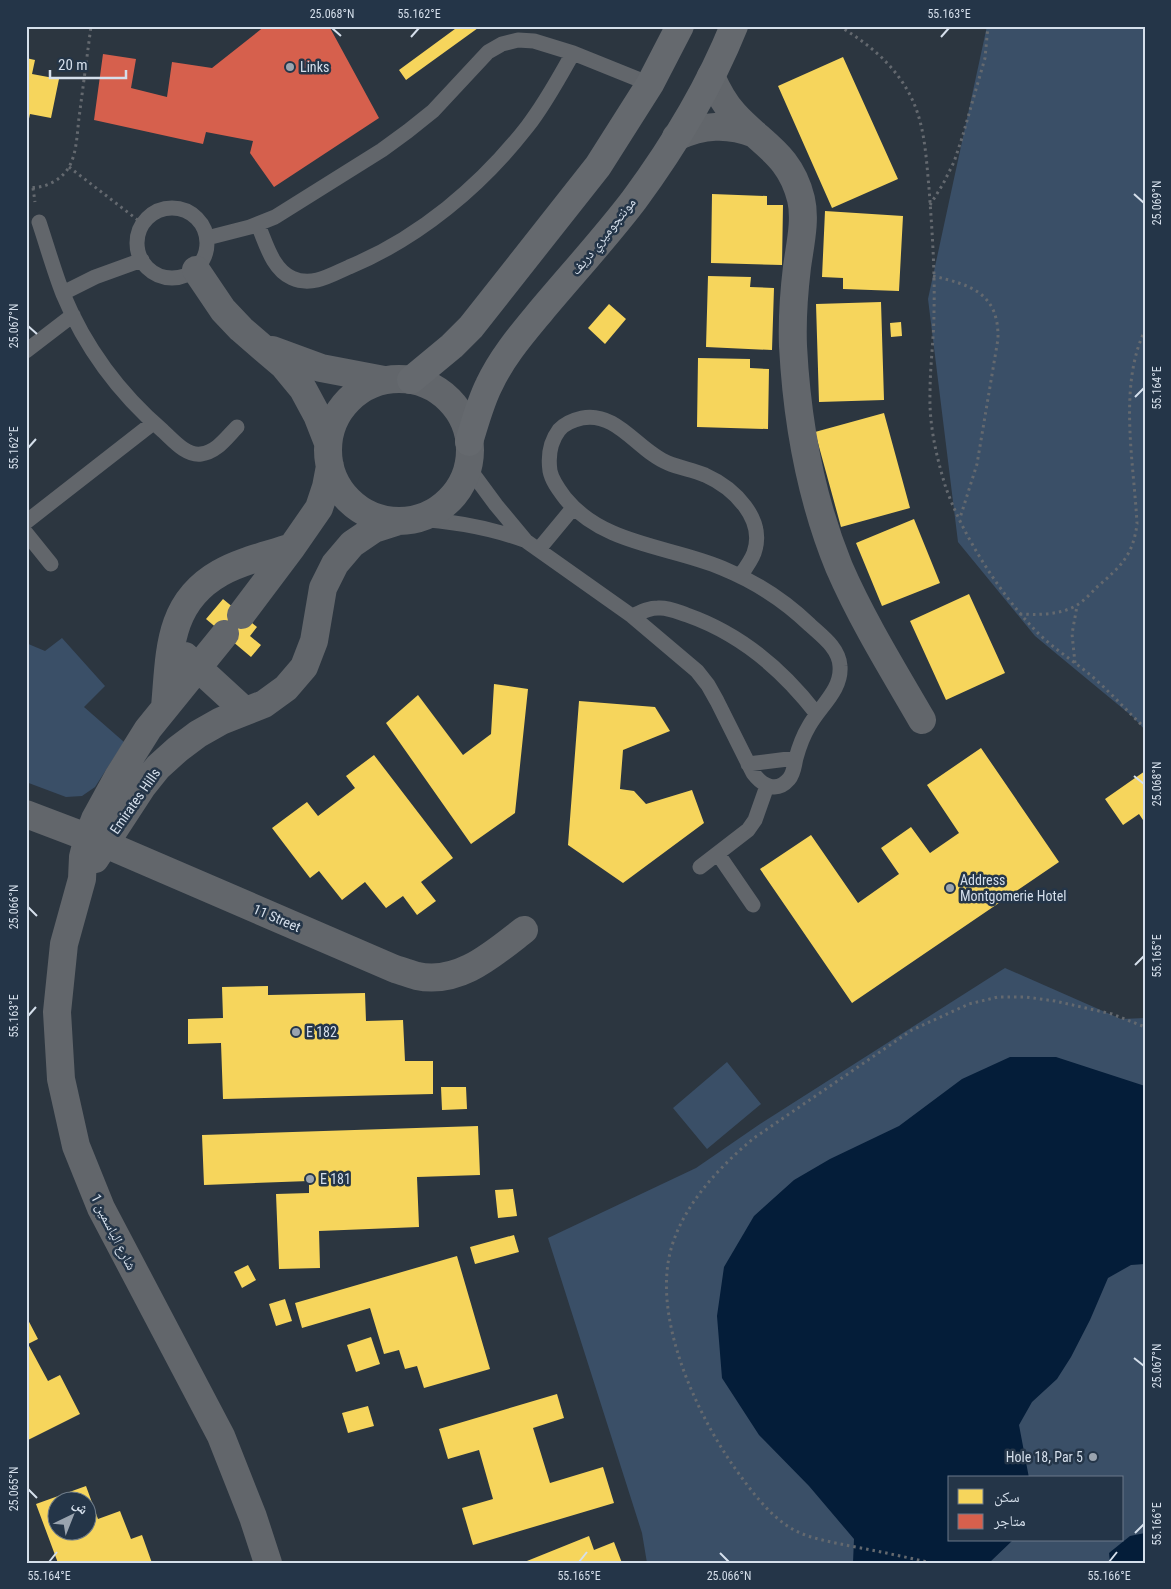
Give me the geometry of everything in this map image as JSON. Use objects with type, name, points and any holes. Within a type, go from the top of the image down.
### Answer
[{"type":"street","points":[[411,380],[452,346],[488,306],[598,166],[626,125],[680,26]]},
{"type":"street","name":"مونتجوميري دريف","points":[[469,454],[477,413],[489,385],[504,359],[528,327],[633,200],[676,137],[711,76],[734,26]]},
{"type":"street","points":[[711,76],[725,102],[740,120],[777,154],[793,175],[801,200],[802,228],[795,285],[793,342],[796,400],[805,456],[820,512],[839,566],[864,618],[922,720]]},
{"type":"street","points":[[676,137],[691,130],[707,126],[741,128],[757,134]]},
{"type":"street","points":[[196,270],[223,310],[284,366],[303,389],[317,416],[339,488],[355,505],[376,516],[406,520],[432,512],[448,501],[460,485],[469,454],[463,420],[450,401],[432,387],[411,380],[397,378],[384,380],[362,388],[345,402],[333,422],[329,455]]},
{"type":"street","points":[[262,345],[321,368],[384,380]]},
{"type":"street","name":"Emirates Hills","points":[[97,840],[95,819],[132,752],[292,548],[318,508],[326,488],[329,455]]},
{"type":"street","name":"Emirates Hills","points":[[82,879],[83,858],[158,767],[198,734],[221,721],[264,704],[286,688],[304,667],[314,641],[323,588],[335,564],[352,544],[374,529],[406,520]]},
{"type":"street","points":[[166,707],[170,643],[176,621],[187,602],[202,585],[221,572],[292,548]]},
{"type":"street","points":[[170,643],[245,711]]},
{"type":"street","name":"11 Street","points":[[26,814],[97,840],[395,969],[419,976],[444,977],[468,970],[524,930]]},
{"type":"street","name":"شارع الياسمين 1","points":[[82,879],[64,944],[57,1012],[61,1080],[76,1146],[101,1208],[221,1436],[253,1517],[268,1563]]},
{"type":"lane","points":[[207,238],[258,224],[290,209],[408,132],[456,88],[488,52],[502,44],[518,40],[534,41],[574,53],[650,84]]},
{"type":"lane","points":[[258,224],[272,258],[280,269],[291,278],[304,282],[318,281],[358,264],[389,247],[433,218],[468,191],[499,160],[527,126],[552,90],[574,53]]},
{"type":"lane","points":[[175,208],[188,211],[198,218],[205,229],[207,238],[206,252],[196,270],[185,276],[173,278],[160,276],[150,270],[142,260],[137,248],[142,224],[151,215],[162,209],[175,208]]},
{"type":"lane","points":[[38,222],[63,292],[94,354],[122,391],[153,423],[187,451],[198,454],[210,452],[219,446],[237,427]]},
{"type":"lane","points":[[63,292],[95,277],[142,260]]},
{"type":"lane","points":[[26,351],[73,315]]},
{"type":"lane","points":[[469,454],[496,505],[533,545],[632,616],[697,671],[708,685],[748,764],[760,781],[767,786],[778,786],[788,780],[801,742],[816,713],[835,690],[840,677],[840,664],[836,651],[808,622],[764,590],[740,576],[721,567],[617,535],[573,508],[551,476],[548,460],[551,444],[560,430],[572,420],[588,417],[605,420],[620,428],[650,454],[669,464],[690,469],[707,476],[723,486],[748,509],[754,523],[756,538],[754,553],[740,576]]},
{"type":"lane","points":[[26,522],[153,423]]},
{"type":"lane","points":[[533,545],[573,508]]},
{"type":"lane","points":[[406,520],[442,521],[471,525],[499,531],[533,545]]},
{"type":"lane","points":[[26,533],[50,564]]},
{"type":"lane","points":[[632,616],[645,610],[659,608],[673,610],[701,620],[728,633],[753,649],[776,668],[798,689],[816,713]]},
{"type":"lane","points":[[748,764],[796,758]]},
{"type":"lane","points":[[700,867],[748,830],[755,820],[767,786]]},
{"type":"lane","points":[[718,854],[753,905]]},
{"type":"path","points":[[26,187],[33,188],[47,185],[60,178],[69,167],[76,142],[91,26]]},
{"type":"path","points":[[839,26],[870,46],[894,69],[911,97],[922,128],[930,205],[934,308],[930,392],[931,420],[937,454],[946,487],[978,553],[1020,614],[1055,649],[1096,680],[1145,728]]},
{"type":"path","points":[[930,205],[954,162],[962,138],[985,58],[988,26]]},
{"type":"path","points":[[69,167],[142,224]]},
{"type":"path","points":[[933,276],[960,282],[982,294],[990,304],[998,327],[998,340],[979,454],[960,518]]},
{"type":"path","points":[[1020,614],[1049,613],[1077,606],[1121,566],[1130,553],[1135,539],[1137,524],[1129,404],[1131,372],[1139,342],[1145,330]]},
{"type":"path","points":[[1076,663],[1072,634],[1077,606]]},
{"type":"path","points":[[932,1563],[815,1538],[796,1531],[764,1505],[729,1460],[709,1428],[693,1395],[680,1360],[667,1301],[666,1276],[670,1252],[691,1208],[720,1170],[736,1153],[754,1138],[912,1030],[970,1004],[998,998],[1026,997],[1055,1001],[1112,1014],[1145,1027]]},
{"type":"shaded area","points":[[987,26],[1145,26],[1145,730],[1133,717],[1035,636],[958,542],[928,299]]},
{"type":"shaded area","points":[[62,638],[105,686],[84,707],[124,742],[95,787],[82,796],[66,797],[26,782],[26,643],[45,651]]},
{"type":"shaded area","points":[[1005,968],[1121,1019],[1145,1018],[1145,1563],[647,1563],[642,1533],[548,1238],[696,1168],[760,1124]]},
{"type":"shaded area","points":[[1010,1057],[1056,1057],[1145,1086],[1145,1264],[1131,1265],[1108,1278],[1090,1320],[1071,1357],[1057,1379],[1032,1402],[1019,1425],[1029,1476],[948,1476],[948,1542],[1011,1542],[989,1563],[853,1563],[854,1539],[809,1486],[759,1435],[722,1378],[717,1316],[724,1267],[754,1216],[794,1180],[830,1159],[899,1126],[962,1079]]},
{"type":"shaded area","points":[[727,1062],[761,1104],[707,1149],[673,1108]]},
{"type":"shaded area","points":[[1145,1533],[1145,1563],[1110,1563],[1109,1553],[1130,1536]]},
{"type":"building: سكن","points":[[459,26],[477,26],[478,28],[406,80],[399,70]]},
{"type":"building: سكن","points":[[843,57],[898,179],[832,208],[778,86]]},
{"type":"building: سكن","points":[[26,58],[35,60],[32,74],[59,79],[51,118],[30,114],[27,128]]},
{"type":"building: سكن","points":[[712,194],[767,196],[767,205],[783,205],[782,265],[711,263]]},
{"type":"building: سكن","points":[[825,211],[903,216],[899,291],[843,289],[843,278],[822,277]]},
{"type":"building: سكن","points":[[708,276],[751,277],[750,287],[774,288],[772,350],[706,347]]},
{"type":"building: سكن","points":[[881,302],[884,400],[819,402],[816,304]]},
{"type":"building: سكن","points":[[609,304],[626,319],[605,344],[588,328]]},
{"type":"building: سكن","points":[[901,322],[902,336],[891,337],[890,323]]},
{"type":"building: سكن","points":[[698,358],[750,359],[750,368],[769,369],[768,429],[697,427]]},
{"type":"building: سكن","points":[[884,413],[910,508],[841,527],[815,432]]},
{"type":"building: سكن","points":[[914,519],[940,583],[882,606],[856,543]]},
{"type":"building: سكن","points":[[969,594],[1005,673],[946,700],[910,621]]},
{"type":"building: سكن","points":[[223,599],[257,627],[250,636],[261,645],[251,657],[206,619]]},
{"type":"building: سكن","points":[[494,684],[528,689],[515,813],[471,844],[386,723],[418,695],[463,755],[491,734]]},
{"type":"building: سكن","points":[[579,701],[655,707],[670,731],[623,750],[620,789],[634,791],[646,804],[692,790],[704,823],[623,883],[568,845]]},
{"type":"building: سكن","name":"Address Montgomerie Hotel","points":[[981,748],[1059,862],[852,1003],[760,869],[811,835],[858,903],[899,874],[881,848],[911,827],[930,853],[959,833],[927,785]]},
{"type":"building: سكن","points":[[374,755],[453,858],[421,882],[436,901],[417,915],[403,896],[386,908],[365,882],[342,900],[319,871],[310,878],[272,828],[307,802],[318,816],[355,788],[346,776]]},
{"type":"building: سكن","points":[[1145,771],[1145,823],[1139,814],[1123,825],[1105,799]]},
{"type":"building: سكن","name":"E 182","points":[[268,986],[268,995],[365,993],[366,1021],[403,1020],[405,1061],[433,1061],[433,1094],[223,1099],[221,1043],[188,1044],[188,1019],[223,1018],[222,987]]},
{"type":"building: سكن","points":[[441,1087],[466,1087],[467,1109],[442,1110]]},
{"type":"building: سكن","name":"E 181","points":[[478,1126],[480,1175],[417,1177],[419,1227],[319,1231],[320,1268],[279,1269],[276,1194],[309,1193],[309,1181],[204,1185],[202,1135]]},
{"type":"building: سكن","points":[[513,1189],[517,1216],[498,1218],[495,1190]]},
{"type":"building: سكن","points":[[514,1235],[519,1252],[475,1264],[470,1247]]},
{"type":"building: سكن","points":[[457,1256],[490,1369],[424,1388],[417,1366],[405,1369],[399,1350],[384,1354],[370,1308],[302,1328],[295,1303]]},
{"type":"building: سكن","points":[[248,1265],[256,1280],[242,1288],[234,1272]]},
{"type":"building: سكن","points":[[285,1299],[292,1321],[276,1326],[269,1304]]},
{"type":"building: سكن","points":[[26,1316],[38,1339],[28,1344],[48,1381],[60,1375],[80,1414],[26,1441]]},
{"type":"building: سكن","points":[[371,1337],[380,1364],[356,1372],[347,1345]]},
{"type":"building: سكن","points":[[557,1394],[564,1418],[533,1428],[550,1483],[603,1467],[614,1503],[473,1545],[462,1508],[493,1499],[479,1450],[448,1459],[439,1429]]},
{"type":"building: سكن","points":[[368,1406],[374,1426],[348,1433],[342,1413]]},
{"type":"building: سكن","points":[[86,1486],[88,1492],[69,1492]]},
{"type":"building: سكن","points":[[48,1500],[48,1536],[36,1504]]},
{"type":"building: سكن","points":[[120,1511],[131,1539],[142,1535],[152,1563],[58,1563],[50,1542],[98,1542],[98,1519]]},
{"type":"building: سكن","points":[[589,1536],[594,1550],[614,1542],[622,1563],[522,1563]]},
{"type":"building: متاجر","points":[[265,26],[329,26],[379,118],[274,187],[250,153],[253,141],[206,132],[203,144],[94,120],[103,54],[136,59],[131,88],[167,97],[172,62],[212,68]]},
{"type":"place","name":"Links","points":[[290,67]]},
{"type":"place","name":"Address Montgomerie Hotel","points":[[950,888]]},
{"type":"place","name":"E 182","points":[[296,1032]]},
{"type":"place","name":"E 181","points":[[310,1179]]},
{"type":"place","name":"Hole 18, Par 5","points":[[1093,1457]]}]
